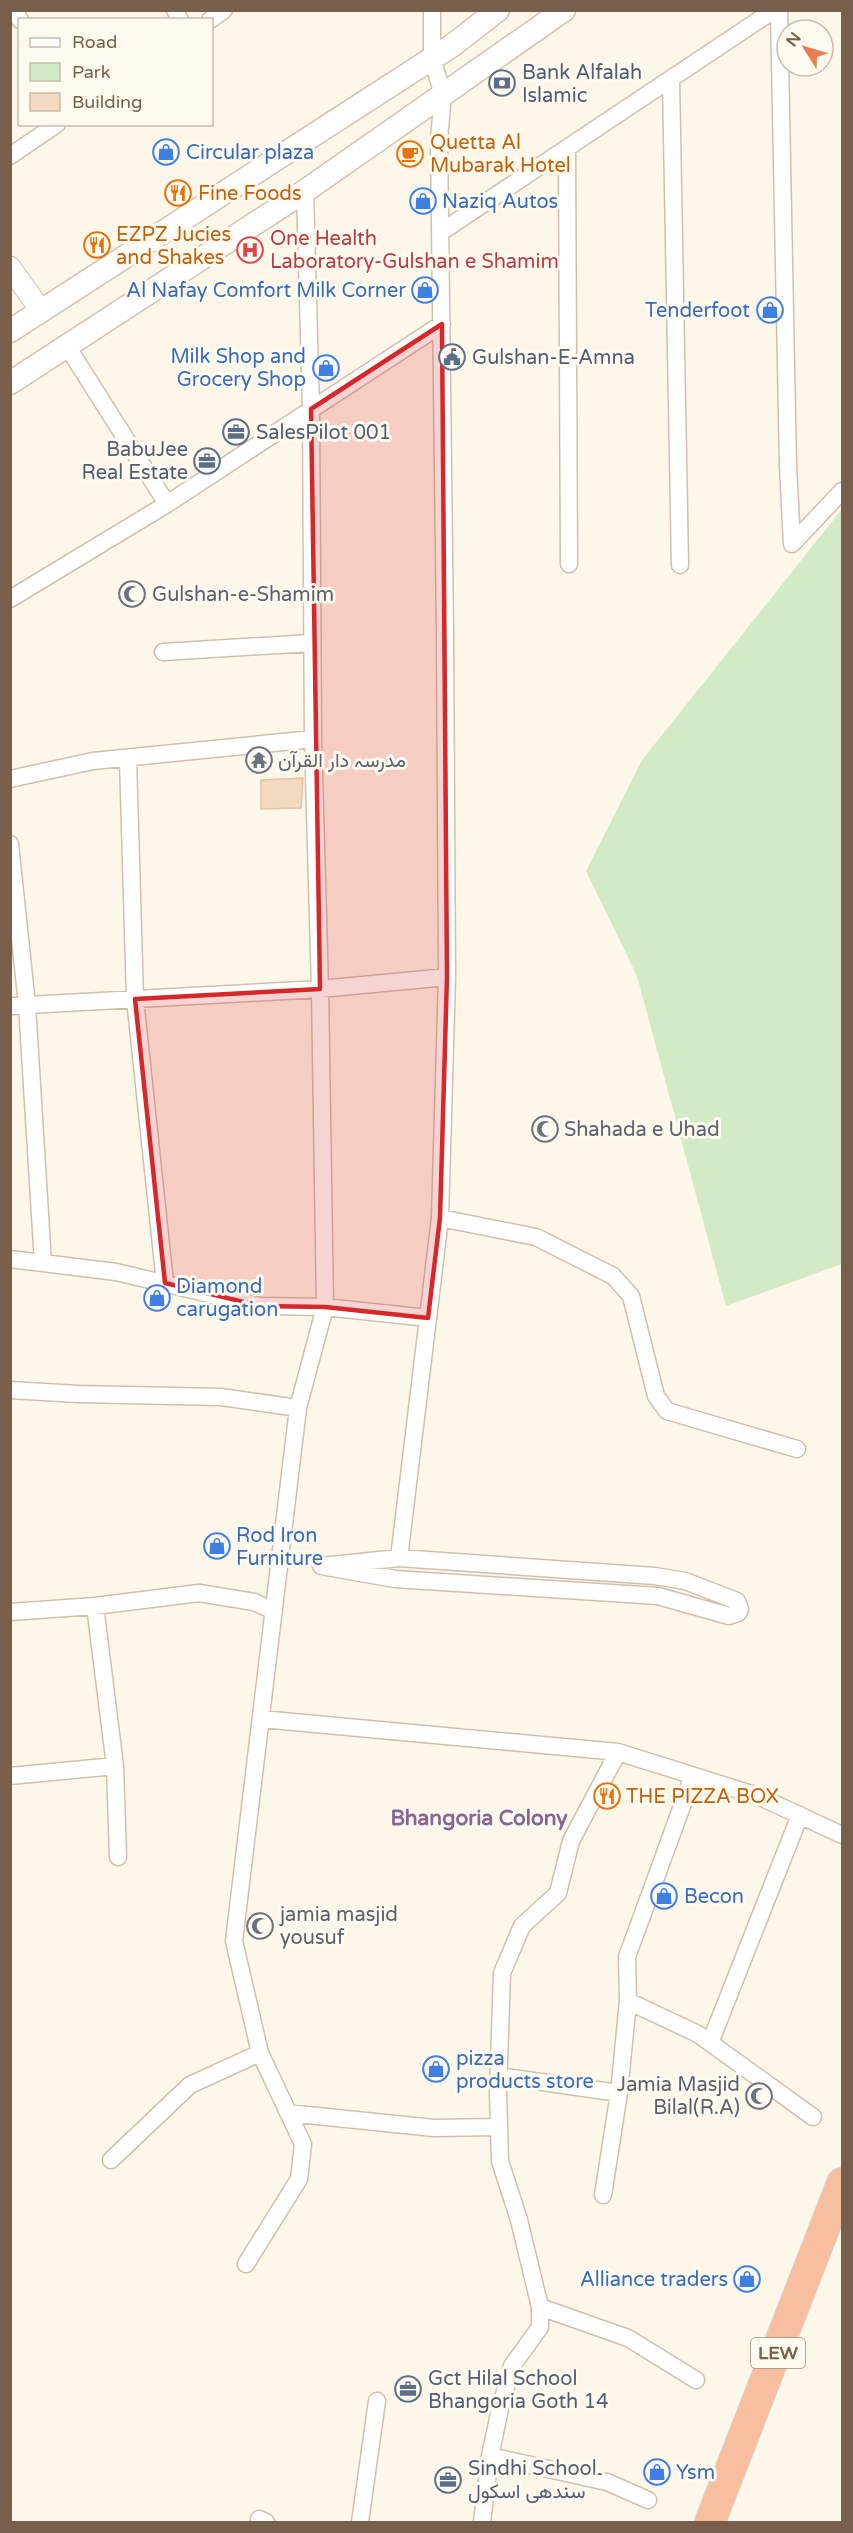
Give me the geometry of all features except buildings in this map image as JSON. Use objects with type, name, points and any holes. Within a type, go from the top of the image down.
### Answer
[{"type":"highway","name":"LEW","points":[[710,2523],[843,2183]]},
{"type":"main road","points":[[10,331],[432,58],[498,10]]},
{"type":"main road","points":[[10,383],[305,191],[564,10]]},
{"type":"street","points":[[399,1558],[440,1218],[447,977],[439,139],[443,95],[432,58],[432,10]]},
{"type":"street","points":[[441,232],[774,10]]},
{"type":"street","points":[[779,10],[788,454],[792,544],[843,491]]},
{"type":"street","points":[[671,79],[680,565]]},
{"type":"street","points":[[10,156],[54,126]]},
{"type":"street","points":[[567,148],[569,564]]},
{"type":"street","points":[[246,2264],[298,2179],[303,2144],[260,2053],[234,1941],[298,1407],[325,1306],[311,643],[311,409],[305,191]]},
{"type":"street","points":[[10,267],[41,311]]},
{"type":"street","points":[[10,599],[167,504],[442,324]]},
{"type":"street","points":[[67,346],[167,504]]},
{"type":"street","points":[[163,652],[311,643]]},
{"type":"street","points":[[10,779],[93,761],[313,739]]},
{"type":"street","points":[[128,759],[135,999],[165,1283]]},
{"type":"street","points":[[10,844],[19,1005],[43,1263]]},
{"type":"street","points":[[19,1005],[320,989],[447,977]]},
{"type":"street","points":[[440,1218],[536,1237],[613,1276],[631,1296],[656,1396],[667,1411],[797,1449]]},
{"type":"street","points":[[10,1259],[116,1272],[260,1306],[325,1306],[428,1318]]},
{"type":"street","points":[[10,1390],[221,1397],[298,1407]]},
{"type":"street","points":[[399,1558],[655,1576],[685,1581],[737,1601],[740,1609],[735,1616],[729,1616],[658,1596],[395,1579],[321,1566],[399,1558]]},
{"type":"street","points":[[10,1612],[95,1606],[199,1593],[254,1602],[274,1611]]},
{"type":"street","points":[[95,1606],[115,1766],[118,1857]]},
{"type":"street","points":[[261,1719],[618,1752],[758,1796],[843,1835]]},
{"type":"street","points":[[482,2523],[490,2456],[512,2366],[540,2327],[540,2307],[519,2220],[500,2161],[499,2076],[502,1973],[522,1926],[558,1893],[571,1841],[618,1752]]},
{"type":"street","points":[[10,1776],[115,1766]]},
{"type":"street","points":[[603,2195],[619,2093],[628,2001],[627,1957],[693,1776]]},
{"type":"street","points":[[710,2043],[800,1815]]},
{"type":"street","points":[[628,2001],[698,2034],[813,2117]]},
{"type":"street","points":[[111,2160],[189,2085],[260,2053]]},
{"type":"street","points":[[499,2076],[619,2093]]},
{"type":"street","points":[[288,2113],[434,2128],[499,2127]]},
{"type":"street","points":[[540,2307],[628,2338],[696,2380]]},
{"type":"street","points":[[360,2523],[377,2401]]},
{"type":"street","points":[[490,2456],[607,2482],[648,2500]]},
{"type":"highlighted area","points":[[442,324],[445,633],[447,977],[440,1218],[428,1318],[325,1307],[260,1306],[165,1283],[135,999],[320,989],[311,409]]},
{"type":"green space","points":[[842,509],[842,1264],[726,1306],[637,976],[586,871],[642,760]]},
{"type":"place","name":"Bank Alfalah Islamic","points":[[502,83]]},
{"type":"place","name":"Circular plaza","points":[[166,152]]},
{"type":"place","name":"Quetta Al Mubarak Hotel","points":[[410,154]]},
{"type":"place","name":"Fine Foods","points":[[178,193]]},
{"type":"place","name":"Naziq Autos","points":[[423,201]]},
{"type":"place","name":"EZPZ Jucies and Shakes","points":[[97,245]]},
{"type":"place","name":"One Health Laboratory-Gulshan e Shamim","points":[[250,250]]},
{"type":"place","name":"Al Nafay Comfort Milk Corner","points":[[425,290]]},
{"type":"place","name":"Tenderfoot","points":[[770,310]]},
{"type":"place","name":"Gulshan-E-Amna","points":[[452,357]]},
{"type":"place","name":"Milk Shop and Grocery Shop","points":[[326,368]]},
{"type":"place","name":"SalesPilot 001","points":[[236,432]]},
{"type":"place","name":"BabuJee Real Estate","points":[[207,461]]},
{"type":"place","name":"Gulshan-e-Shamim","points":[[132,594]]},
{"type":"place","name":"مدرسہ دار القرآن","points":[[259,760]]},
{"type":"place","name":"Shahada e Uhad","points":[[545,1129]]},
{"type":"place","name":"Diamond carugation","points":[[157,1298]]},
{"type":"place","name":"Rod Iron Furniture","points":[[217,1546]]},
{"type":"place","name":"THE PIZZA BOX","points":[[607,1796]]},
{"type":"place","name":"Becon","points":[[664,1896]]},
{"type":"place","name":"jamia masjid yousuf","points":[[260,1926]]},
{"type":"place","name":"pizza products store","points":[[436,2069]]},
{"type":"place","name":"Jamia Masjid Bilal(R.A)","points":[[759,2096]]},
{"type":"place","name":"Alliance traders","points":[[747,2279]]},
{"type":"place","name":"Gct Hilal School Bhangoria Goth 14","points":[[408,2389]]},
{"type":"place","name":"Ysm","points":[[657,2472]]},
{"type":"place","name":"Sindhi School۔ سندھی اسکول","points":[[448,2480]]},
{"type":"district","name":"Bhangoria Colony","points":[[479,1818]]}]
